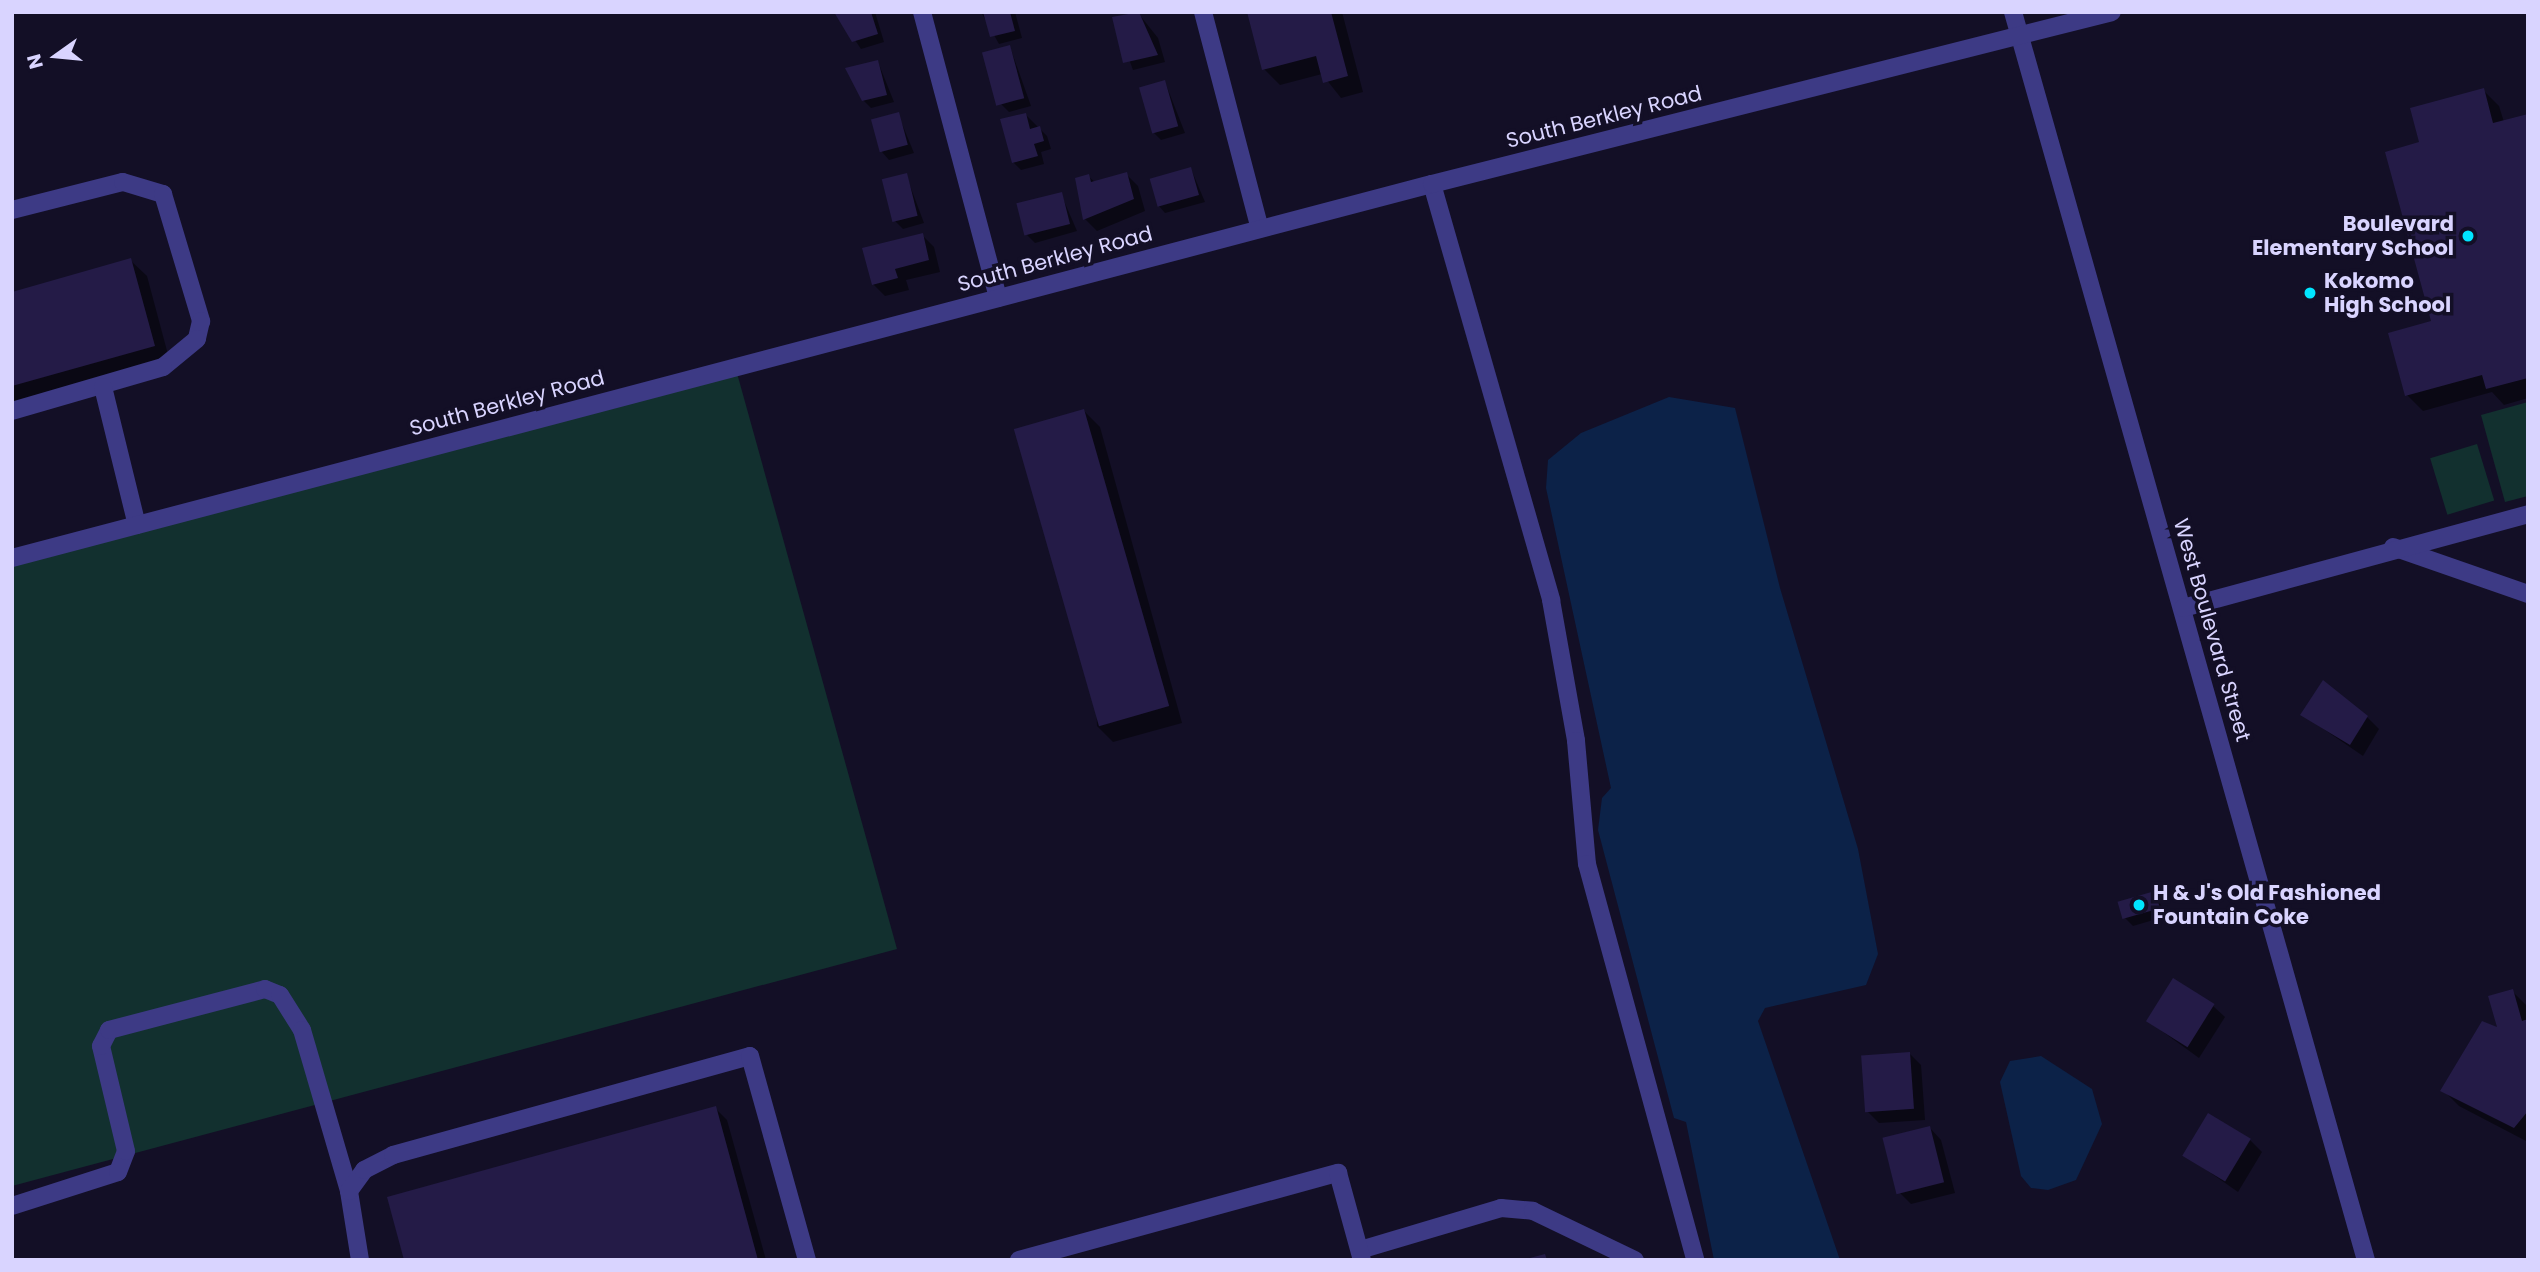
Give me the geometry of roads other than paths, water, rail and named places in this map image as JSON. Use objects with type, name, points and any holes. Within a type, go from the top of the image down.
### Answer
[{"type":"street","points":[[922,12],[998,298]]},
{"type":"street","points":[[1203,12],[1260,229]]},
{"type":"street","name":"West Boulevard Street","points":[[2013,12],[2366,1260]]},
{"type":"street","name":"South Berkley Road","points":[[12,558],[1432,184],[2112,12]]},
{"type":"street","points":[[12,210],[123,182],[163,194],[174,214],[201,321],[197,339],[163,367],[103,387],[12,411]]},
{"type":"street","points":[[1432,184],[1551,600],[1576,741],[1587,864],[1695,1260]]},
{"type":"street","points":[[103,387],[137,525]]},
{"type":"street","points":[[2183,608],[2393,547],[2528,514]]},
{"type":"street","points":[[2393,547],[2528,594]]},
{"type":"street","points":[[12,1206],[118,1172],[126,1151],[101,1046],[109,1030],[265,989],[293,1009],[302,1030],[349,1191],[360,1260]]},
{"type":"street","points":[[349,1191],[364,1170],[393,1155],[750,1056],[807,1260]]},
{"type":"street","points":[[1019,1260],[1338,1173],[1361,1255],[1501,1208],[1533,1211],[1635,1260]]},
{"type":"water","points":[[1669,397],[1735,408],[1780,588],[1858,849],[1878,954],[1866,985],[1765,1008],[1758,1021],[1840,1260],[1714,1260],[1686,1122],[1674,1118],[1598,830],[1602,798],[1611,788],[1546,488],[1548,460],[1581,433]]},
{"type":"water","points":[[2041,1056],[2092,1089],[2102,1124],[2076,1180],[2048,1190],[2031,1188],[2021,1176],[2000,1082],[2010,1061]]},
{"type":"place","name":"Boulevard Elementary School","points":[[2468,236]]},
{"type":"place","name":"Kokomo High School","points":[[2310,293]]},
{"type":"place","name":"H & J's Old Fashioned Fountain Coke","points":[[2139,905]]}]
